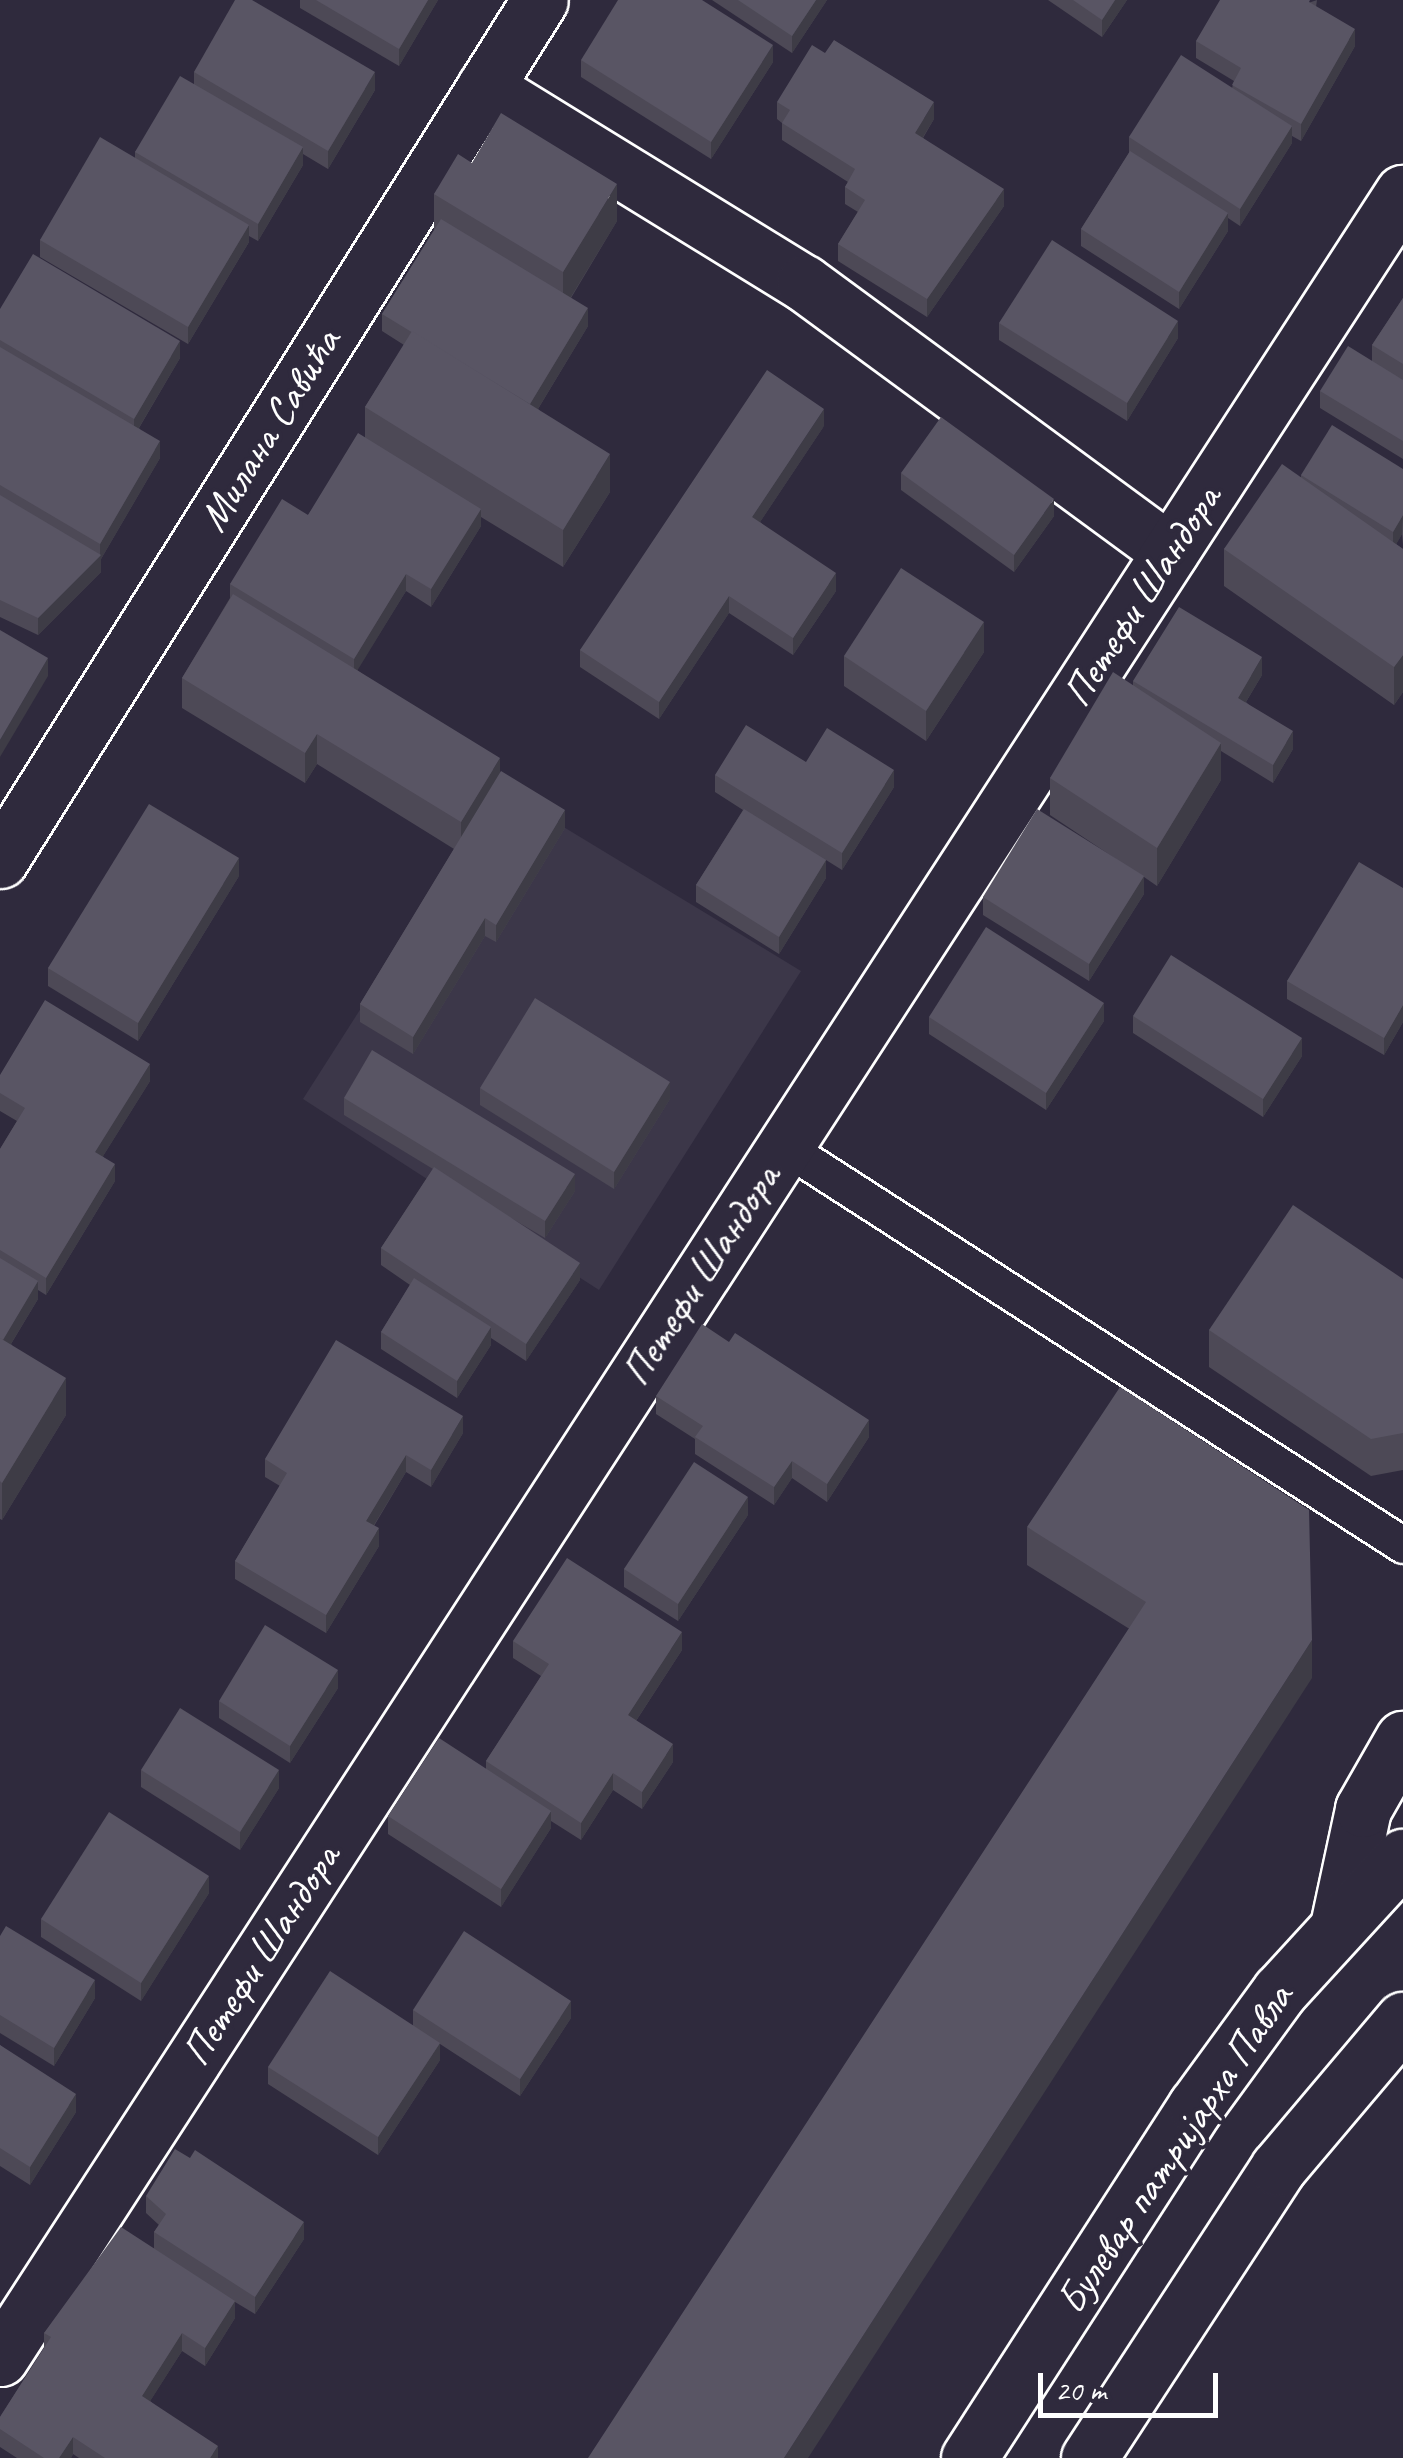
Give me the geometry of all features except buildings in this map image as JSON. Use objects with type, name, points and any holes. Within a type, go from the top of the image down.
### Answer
[{"type":"street","name":"Милана Савића","points":[[0,860],[540,0]]},
{"type":"street","points":[[485,87],[804,283],[1170,552]]},
{"type":"street","name":"Петефи Шандора","points":[[0,2358],[1403,193]]},
{"type":"street","points":[[1338,1926],[1363,1809],[1403,1739]]},
{"type":"street","name":"Булевар патријарха Павла","points":[[970,2458],[1196,2106],[1338,1926],[1403,1857]]},
{"type":"street","points":[[1089,2458],[1278,2168],[1403,2020]]},
{"type":"lane","points":[[785,1146],[1403,1545]]},
{"type":"shaded area","points":[[501,789],[801,971],[599,1290],[303,1099]]}]
